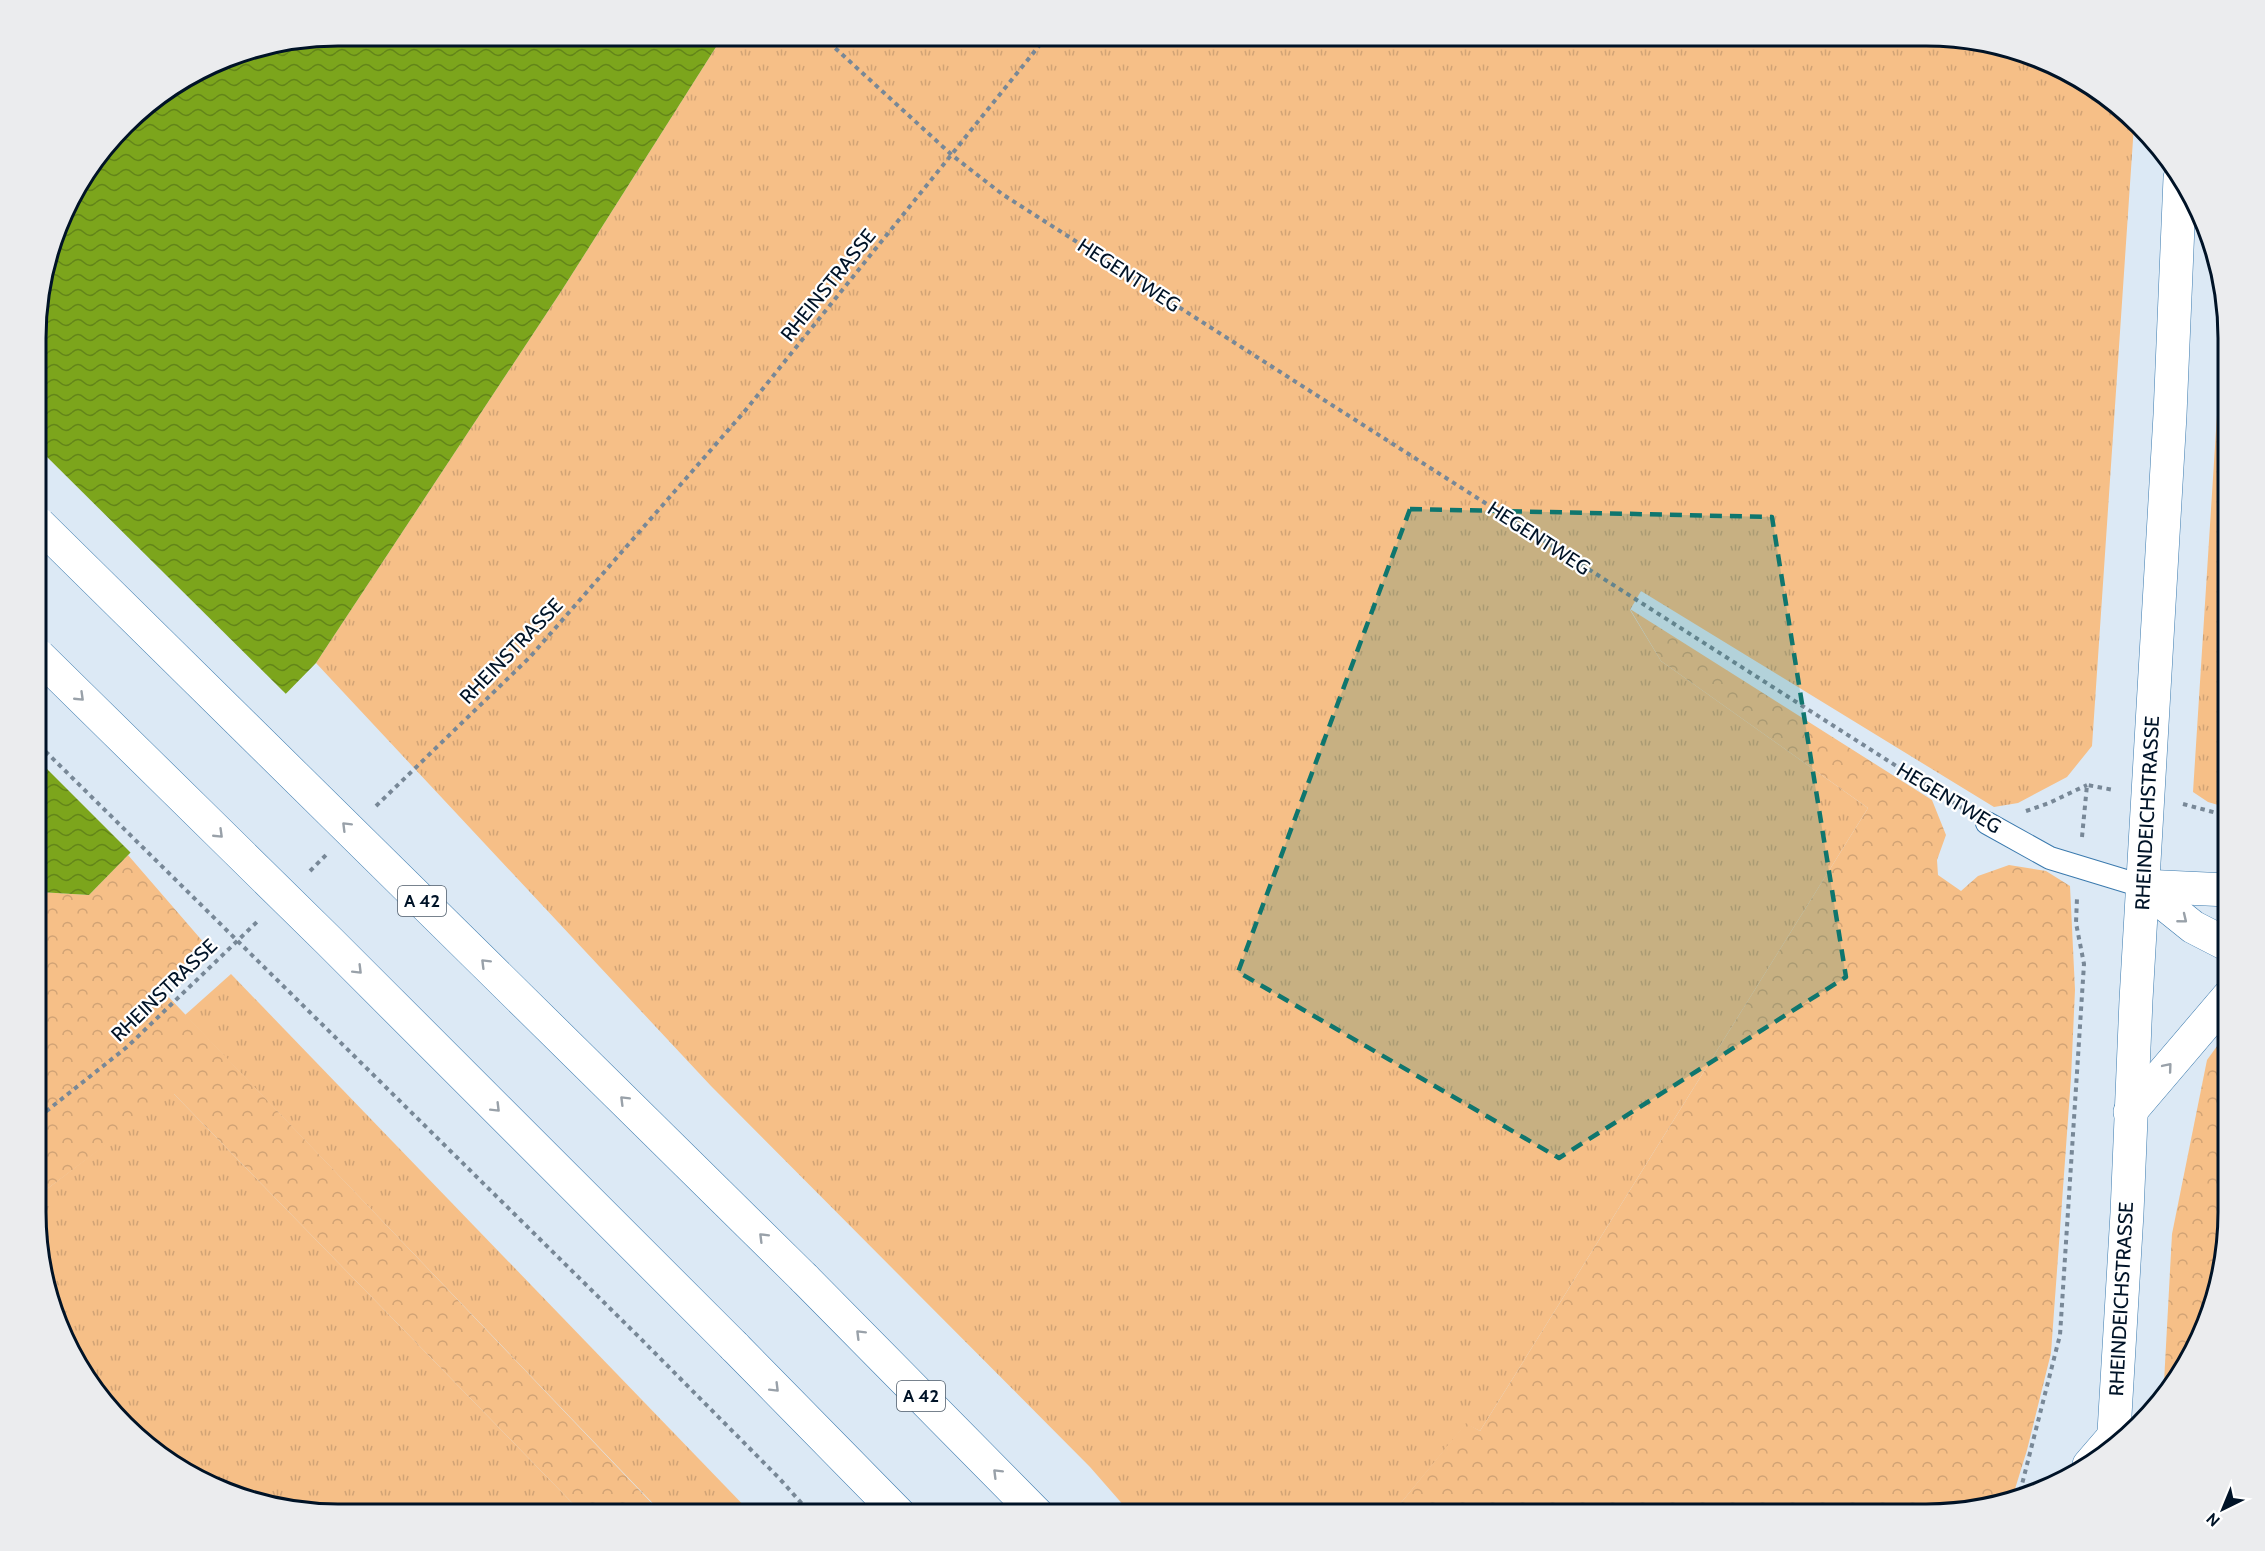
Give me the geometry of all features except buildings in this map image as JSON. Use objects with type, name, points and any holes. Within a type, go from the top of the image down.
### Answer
[{"type":"main road","name":"RHEINDEICHSTRASSE","points":[[2113,1437],[2127,1213],[2142,886],[2170,415],[2179,193]]},
{"type":"main road","name":"A 42","points":[[46,531],[804,1278],[1027,1504]]},
{"type":"main road","points":[[46,663],[338,950],[889,1504]]},
{"type":"main road","points":[[2142,886],[2218,890]]},
{"type":"main road","points":[[2142,886],[2193,927],[2218,940]]},
{"type":"main road","points":[[2130,1112],[2218,1009]]},
{"type":"lane","name":"HEGENTWEG","points":[[1987,823],[2050,858],[2142,886]]},
{"type":"path","name":"HEGENTWEG","points":[[833,46],[953,156],[1002,194],[1987,823]]},
{"type":"path","name":"RHEINSTRASSE","points":[[376,806],[530,657],[744,412],[953,156],[1039,46]]},
{"type":"path","points":[[46,752],[639,1337],[802,1504]]},
{"type":"path","points":[[2021,1489],[2060,1335],[2084,964],[2076,923],[2087,785]]},
{"type":"path","points":[[1987,823],[2049,803],[2087,785],[2148,796],[2218,814]]},
{"type":"path","points":[[307,873],[333,848]]},
{"type":"path","name":"RHEINSTRASSE","points":[[46,1111],[127,1047],[264,914]]},
{"type":"highlighted area","points":[[1410,509],[1772,517],[1846,977],[1559,1158],[1238,972]]},
{"type":"green space","points":[[717,46],[1927,46],[1965,49],[2002,56],[2038,69],[2073,86],[2104,107],[2133,133],[2092,746],[2067,777],[2018,803],[1994,807],[1641,591],[1630,610],[1661,661],[1868,808],[1480,1431],[1466,1424],[1400,1504],[1122,1504],[1090,1467],[711,1086],[316,663],[562,290]]},
{"type":"green space","points":[[2218,379],[2218,805],[2208,802],[2193,792]]},
{"type":"green space","points":[[1630,609],[1932,800],[1946,835],[1937,860],[1938,875],[1961,891],[1978,876],[2009,865],[2046,871],[2070,886],[2075,990],[2071,1078],[2051,1353],[2014,1491],[1984,1499],[1946,1504],[1400,1504],[1466,1423],[1480,1431],[1868,808],[1661,661]]},
{"type":"green space","points":[[128,855],[205,944],[161,989],[653,1504],[573,1504],[174,1094],[46,1190],[46,892],[89,895]]},
{"type":"green space","points":[[231,974],[742,1504],[653,1504],[185,1015]]},
{"type":"green space","points":[[2218,1045],[2218,1232],[2216,1251],[2203,1307],[2188,1342],[2164,1382],[2172,1234],[2207,1060]]},
{"type":"green space","points":[[173,1093],[573,1504],[319,1504],[263,1495],[227,1482],[192,1465],[161,1444],[132,1419],[107,1390],[86,1359],[69,1324],[56,1288],[47,1232],[46,1190]]},
{"type":"water","points":[[338,46],[717,46],[562,290],[316,663],[89,895],[46,892],[46,338],[52,281],[62,244],[86,192],[107,161],[132,132],[176,96],[227,69],[281,52]]},
{"type":"pier","points":[[46,456],[288,696],[133,855],[46,768]]}]
